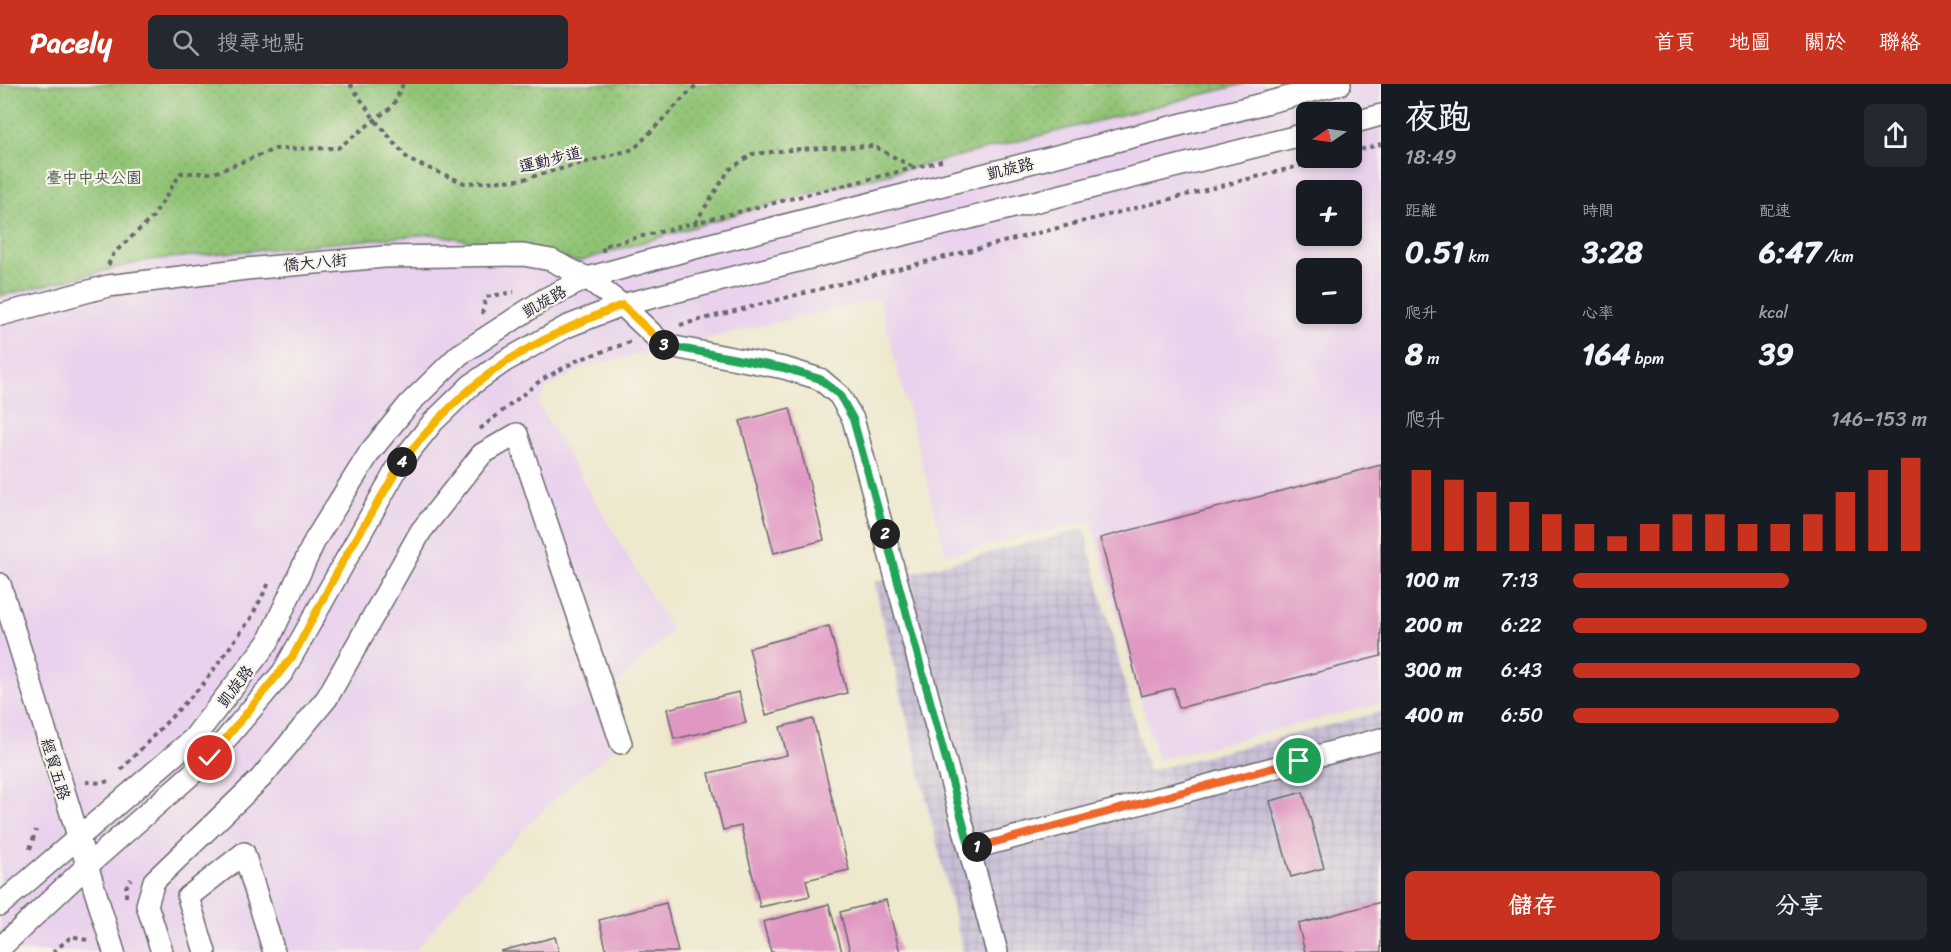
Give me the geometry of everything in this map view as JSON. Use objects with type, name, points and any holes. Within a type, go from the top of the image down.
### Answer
[{"type":"street","name":"凱旋路","points":[[0,906],[193,740],[268,642],[315,540],[370,452],[409,404],[459,355],[545,299],[587,278],[707,245],[1340,84]]},
{"type":"street","points":[[1362,120],[1381,115]]},
{"type":"street","name":"凱旋路","points":[[0,948],[87,866],[210,758],[283,672],[400,463],[433,422],[471,385],[505,361],[566,327],[622,305],[1296,136]]},
{"type":"street","name":"僑大八街","points":[[0,315],[108,286],[246,269],[364,258],[523,255],[551,260],[587,278],[622,305],[664,345],[774,366],[820,379],[839,394],[853,419],[997,952]]},
{"type":"street","points":[[162,952],[147,905],[154,880],[261,778],[298,734],[327,698],[421,531],[482,454],[517,434],[621,742]]},
{"type":"street","name":"經貿五路","points":[[0,584],[77,839],[114,952]]},
{"type":"street","points":[[970,849],[1381,739]]},
{"type":"street","points":[[205,952],[188,897],[244,853],[274,952]]},
{"type":"path","name":"運動步道","points":[[350,84],[375,120],[408,160],[464,183],[520,180],[634,149],[697,84]]},
{"type":"path","points":[[108,266],[114,253],[152,218],[181,173],[214,173],[275,149],[338,148],[393,106],[403,84]]},
{"type":"path","points":[[1362,149],[1381,144]]},
{"type":"path","points":[[695,224],[729,170],[752,154],[800,148],[873,146],[914,168]]},
{"type":"path","points":[[474,435],[542,380],[578,360],[653,334],[1296,167]]},
{"type":"path","points":[[125,898],[126,887],[133,876]]},
{"type":"path","points":[[52,952],[72,936],[93,943]]},
{"type":"shaded area","points":[[0,84],[1381,84],[1381,703],[1157,760],[1091,520],[946,555],[879,299],[587,366],[545,389],[538,404],[672,631],[606,694],[622,742],[547,806],[465,891],[414,952],[0,952]]},
{"type":"shaded area","points":[[1084,529],[1148,771],[1381,712],[1381,952],[963,952],[874,582]]},
{"type":"green space","name":"臺中中央公園","points":[[0,84],[1244,84],[781,201],[577,262],[553,255],[431,234],[149,260],[0,296]]},
{"type":"building","points":[[790,408],[824,540],[774,553],[740,421]]},
{"type":"building","points":[[1381,465],[1381,656],[1179,708],[1174,688],[1141,696],[1100,538]]},
{"type":"building","points":[[829,626],[847,693],[766,715],[749,648]]},
{"type":"building","points":[[739,692],[746,723],[674,739],[667,709]]},
{"type":"building","points":[[813,719],[849,870],[806,880],[810,896],[760,907],[741,826],[723,830],[709,773],[787,755],[780,727]]},
{"type":"building","points":[[1303,792],[1324,868],[1291,877],[1270,801]]},
{"type":"building","points":[[886,900],[900,952],[850,952],[840,912]]},
{"type":"building","points":[[1381,902],[1381,952],[1305,952],[1298,924]]},
{"type":"building","points":[[666,903],[678,952],[607,952],[599,920]]},
{"type":"building","points":[[829,904],[842,952],[771,952],[763,922]]},
{"type":"building","points":[[555,937],[559,952],[501,952],[501,951]]},
{"type":"route","points":[[210,758],[283,672],[343,561],[400,463],[433,422],[471,385],[505,361],[566,327],[622,305],[664,345],[784,368],[820,379],[839,394],[853,419],[970,849],[1299,761]]}]
